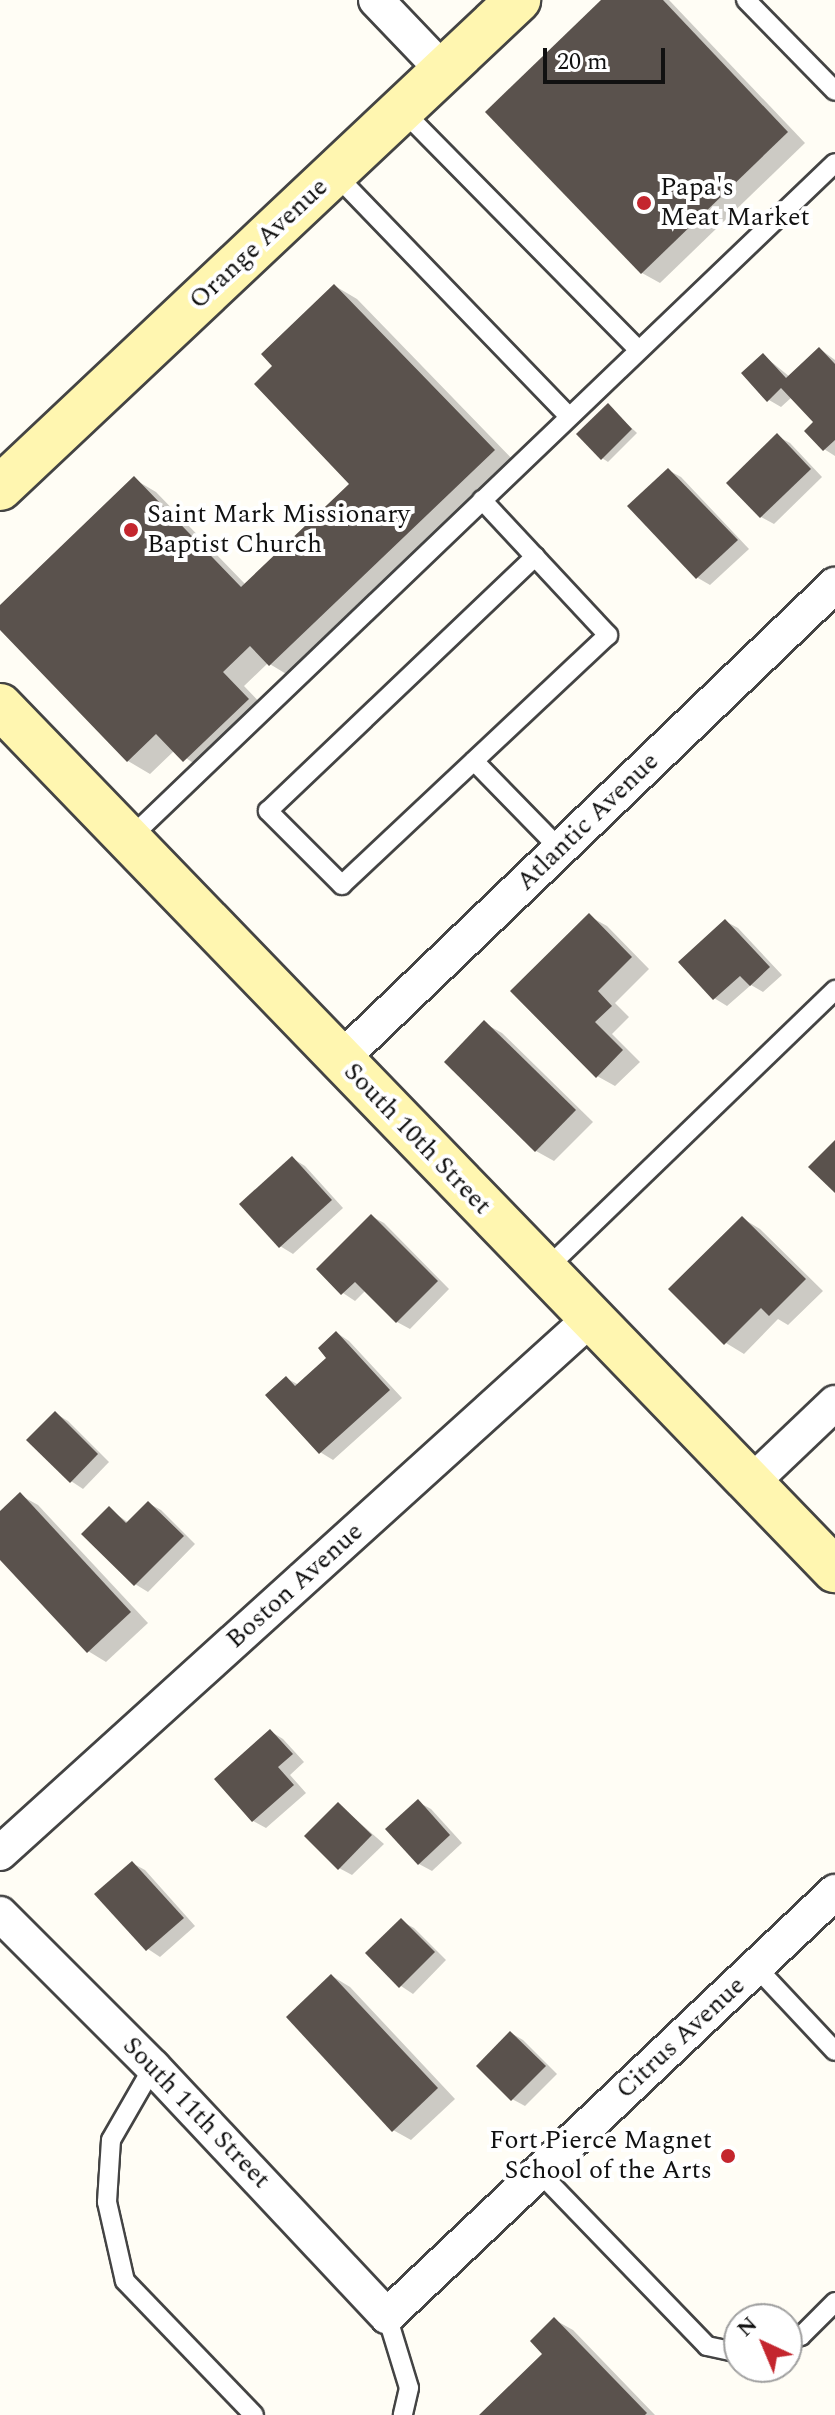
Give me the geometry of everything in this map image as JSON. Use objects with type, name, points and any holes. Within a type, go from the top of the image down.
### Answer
[{"type":"street","points":[[376,0],[443,70]]},
{"type":"street","name":"Orange Avenue","points":[[0,488],[518,0]]},
{"type":"street","name":"Atlantic Avenue","points":[[341,1059],[835,585]]},
{"type":"street","name":"South 10th Street","points":[[0,706],[835,1570]]},
{"type":"street","name":"Boston Avenue","points":[[0,1853],[590,1319]]},
{"type":"street","points":[[751,1483],[835,1403]]},
{"type":"street","name":"Citrus Avenue","points":[[387,2316],[835,1892]]},
{"type":"street","name":"South 11th Street","points":[[0,1914],[153,2067],[387,2316]]},
{"type":"lane","points":[[746,0],[835,91]]},
{"type":"lane","points":[[401,110],[639,350]]},
{"type":"lane","points":[[129,839],[835,163]]},
{"type":"lane","points":[[334,173],[569,416]]},
{"type":"lane","points":[[482,500],[608,635],[342,885],[268,811],[535,557]]},
{"type":"lane","points":[[474,761],[560,849]]},
{"type":"lane","points":[[544,1271],[835,990]]},
{"type":"lane","points":[[756,1967],[835,2051]]},
{"type":"lane","points":[[153,2067],[111,2140],[107,2202],[125,2281],[254,2415]]},
{"type":"lane","points":[[539,2172],[707,2346],[723,2350]]},
{"type":"lane","points":[[803,2334],[835,2302]]},
{"type":"lane","points":[[387,2316],[409,2388],[403,2415]]},
{"type":"building","name":"Papa's Meat Market","points":[[601,0],[663,0],[788,132],[641,274],[485,112]]},
{"type":"building","name":"Saint Mark Missionary Baptist Church","points":[[334,284],[495,450],[269,666],[250,646],[223,672],[249,699],[183,762],[156,734],[127,762],[0,630],[0,605],[134,476],[241,587],[349,484],[254,384],[272,366],[261,354]]},
{"type":"building","points":[[819,347],[835,364],[835,440],[823,451],[804,431],[813,422],[781,388],[767,402],[741,373],[763,353],[786,378]]},
{"type":"building","points":[[608,403],[632,429],[601,460],[576,434]]},
{"type":"building","points":[[777,433],[811,469],[760,518],[726,483]]},
{"type":"building","points":[[668,468],[738,540],[696,579],[627,506]]},
{"type":"building","points":[[589,913],[632,957],[598,991],[612,1006],[595,1022],[623,1050],[596,1078],[510,991]]},
{"type":"building","points":[[725,919],[770,967],[750,986],[740,976],[713,1000],[678,962]]},
{"type":"building","points":[[484,1020],[576,1110],[535,1152],[444,1062]]},
{"type":"building","points":[[835,1140],[835,1193],[808,1167]]},
{"type":"building","points":[[292,1156],[332,1200],[279,1248],[239,1204]]},
{"type":"building","points":[[371,1214],[438,1281],[396,1323],[355,1282],[341,1295],[316,1269]]},
{"type":"building","points":[[742,1216],[806,1279],[769,1316],[761,1308],[724,1345],[668,1289]]},
{"type":"building","points":[[336,1331],[390,1390],[319,1454],[265,1395],[286,1376],[295,1386],[326,1358],[318,1348]]},
{"type":"building","points":[[55,1411],[98,1454],[70,1483],[26,1440]]},
{"type":"building","points":[[20,1492],[131,1612],[87,1653],[0,1560],[0,1511]]},
{"type":"building","points":[[148,1501],[184,1536],[134,1586],[81,1534],[109,1506],[126,1523]]},
{"type":"building","points":[[270,1729],[293,1754],[278,1767],[294,1785],[252,1822],[214,1779]]},
{"type":"building","points":[[418,1799],[450,1835],[418,1865],[385,1829]]},
{"type":"building","points":[[338,1802],[372,1835],[338,1870],[304,1836]]},
{"type":"building","points":[[132,1861],[184,1918],[146,1951],[94,1894]]},
{"type":"building","points":[[401,1918],[435,1952],[399,1988],[365,1953]]},
{"type":"building","points":[[331,1974],[438,2088],[392,2132],[286,2017]]},
{"type":"building","points":[[510,2031],[546,2066],[511,2101],[476,2066]]},
{"type":"building","points":[[554,2317],[647,2413],[645,2415],[479,2415],[542,2354],[530,2341]]},
{"type":"place","name":"Papa's Meat Market","points":[[644,203]]},
{"type":"place","name":"Saint Mark Missionary Baptist Church","points":[[131,530]]},
{"type":"place","name":"Fort Pierce Magnet School of the Arts","points":[[728,2156]]}]
